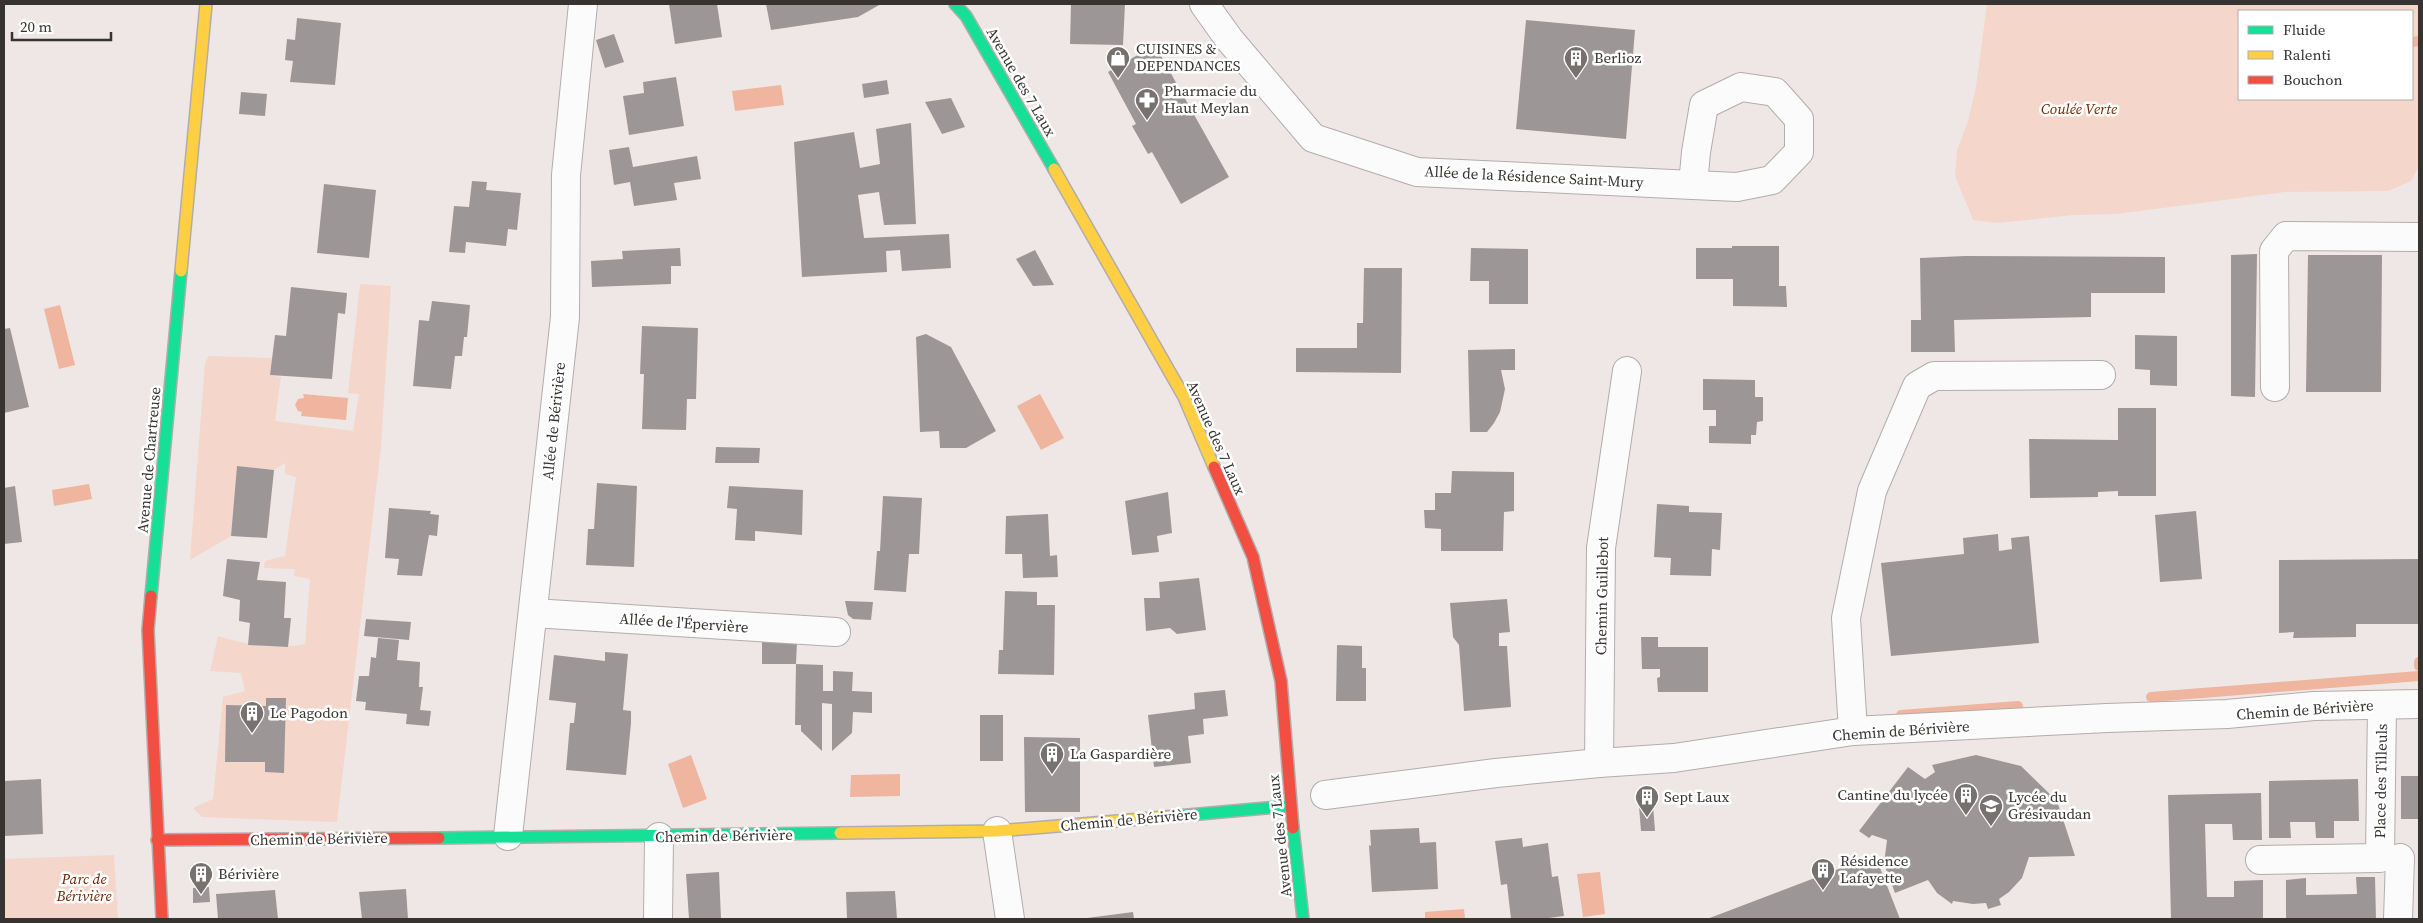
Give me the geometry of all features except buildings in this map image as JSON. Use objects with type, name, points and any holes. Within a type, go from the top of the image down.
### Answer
[{"type":"street","name":"Avenue de Chartreuse","points":[[162,919],[148,630],[206,4]]},
{"type":"street","name":"Allée de Bérivière","points":[[508,836],[565,317],[566,175],[583,4]]},
{"type":"street","points":[[956,4],[966,16]]},
{"type":"street","points":[[962,4],[966,16]]},
{"type":"street","name":"Allée de la Résidence Saint-Mury","points":[[1204,4],[1229,39],[1313,138],[1416,172],[1693,185]]},
{"type":"street","name":"Avenue des 7 Laux","points":[[966,16],[1184,397],[1253,557],[1280,682],[1290,806],[1303,919]]},
{"type":"street","points":[[2275,387],[2274,251],[2286,236],[2419,238]]},
{"type":"street","name":"Chemin Guillebot","points":[[1599,763],[1601,548],[1627,371]]},
{"type":"street","points":[[1853,731],[1846,618],[1872,491],[1917,386],[1934,376],[2101,375]]},
{"type":"street","name":"Allée de l'Épervière","points":[[533,613],[836,632]]},
{"type":"street","name":"Chemin de Bérivière","points":[[1325,795],[1496,773],[1674,758],[1853,731],[2227,714],[2314,706],[2419,704]]},
{"type":"street","name":"Place des Tilleuls","points":[[2382,705],[2400,858],[2398,919]]},
{"type":"street","name":"Chemin de Bérivière","points":[[157,840],[182,842],[508,836],[658,837],[997,831],[1290,806]]},
{"type":"street","points":[[997,831],[1010,919]]},
{"type":"street","points":[[658,837],[658,919]]},
{"type":"street","name":"Place des Tilleuls","points":[[2260,860],[2400,858]]},
{"type":"green space","name":"Coulée Verte","points":[[1987,4],[2419,4],[2419,166],[2411,181],[2388,191],[2285,192],[2117,214],[2074,215],[1997,223],[1973,220],[1955,176],[1957,150],[1968,121],[1976,87]]},
{"type":"green space","points":[[360,284],[391,286],[381,447],[337,822],[202,817],[193,808],[213,799],[223,697],[245,691],[241,673],[210,671],[218,636],[261,646],[283,647],[305,644],[310,579],[294,576],[295,569],[264,568],[265,561],[285,556],[296,477],[285,474],[285,463],[274,470],[237,466],[231,536],[190,560],[205,363],[209,356],[272,358],[270,375],[281,377],[275,421],[353,431],[359,394],[348,393]]},
{"type":"green space","name":"Parc de Bérivière","points":[[114,855],[118,919],[4,919],[4,859]]},
{"type":"shaded area","points":[[781,85],[784,105],[735,111],[732,91]]},
{"type":"shaded area","points":[[60,305],[75,365],[59,369],[44,309]]},
{"type":"shaded area","points":[[303,394],[348,398],[346,420],[301,416],[302,412],[298,411],[295,405],[298,399],[304,398]]},
{"type":"shaded area","points":[[1040,394],[1064,438],[1041,450],[1017,406]]},
{"type":"shaded area","points":[[89,484],[92,499],[54,506],[52,490]]},
{"type":"shaded area","points":[[691,755],[707,799],[683,808],[668,764]]},
{"type":"shaded area","points":[[900,774],[900,796],[850,797],[851,775]]},
{"type":"shaded area","points":[[1600,872],[1605,914],[1583,917],[1577,874]]},
{"type":"shaded area","points":[[1464,909],[1465,919],[1425,919],[1425,912]]},
{"type":"waterway","points":[[2413,42],[2419,41]]},
{"type":"waterway","points":[[2151,697],[2419,676]]},
{"type":"waterway","points":[[1901,715],[2018,706]]},
{"type":"traffic: fast","points":[[955,4],[966,16],[1054,169]]},
{"type":"traffic: fast","points":[[151,596],[181,271]]},
{"type":"traffic: fast","points":[[1177,816],[1290,806]]},
{"type":"traffic: fast","points":[[1293,828],[1303,919]]},
{"type":"traffic: fast","points":[[439,838],[840,833]]},
{"type":"traffic: slow","points":[[181,271],[206,4]]},
{"type":"traffic: slow","points":[[1054,169],[1184,397],[1214,467]]},
{"type":"traffic: slow","points":[[840,833],[997,831],[1177,816]]},
{"type":"traffic: jam","points":[[1214,467],[1253,557],[1281,681],[1293,828]]},
{"type":"traffic: jam","points":[[151,596],[148,630],[162,919]]},
{"type":"traffic: jam","points":[[157,840],[439,838]]},
{"type":"place","name":"CUISINES & DEPENDANCES","points":[[1118,79]]},
{"type":"place","name":"Berlioz","points":[[1576,79]]},
{"type":"place","name":"Pharmacie du Haut Meylan","points":[[1147,121]]},
{"type":"place","name":"Le Pagodon","points":[[252,734]]},
{"type":"place","name":"La Gaspardière","points":[[1052,775]]},
{"type":"place","name":"Cantine du lycée","points":[[1966,816]]},
{"type":"place","name":"Sept Laux","points":[[1647,818]]},
{"type":"place","name":"Lycée du Grésivaudan","points":[[1991,827]]},
{"type":"place","name":"Résidence Lafayette","points":[[1823,891]]},
{"type":"place","name":"Bérivière","points":[[201,895]]}]
